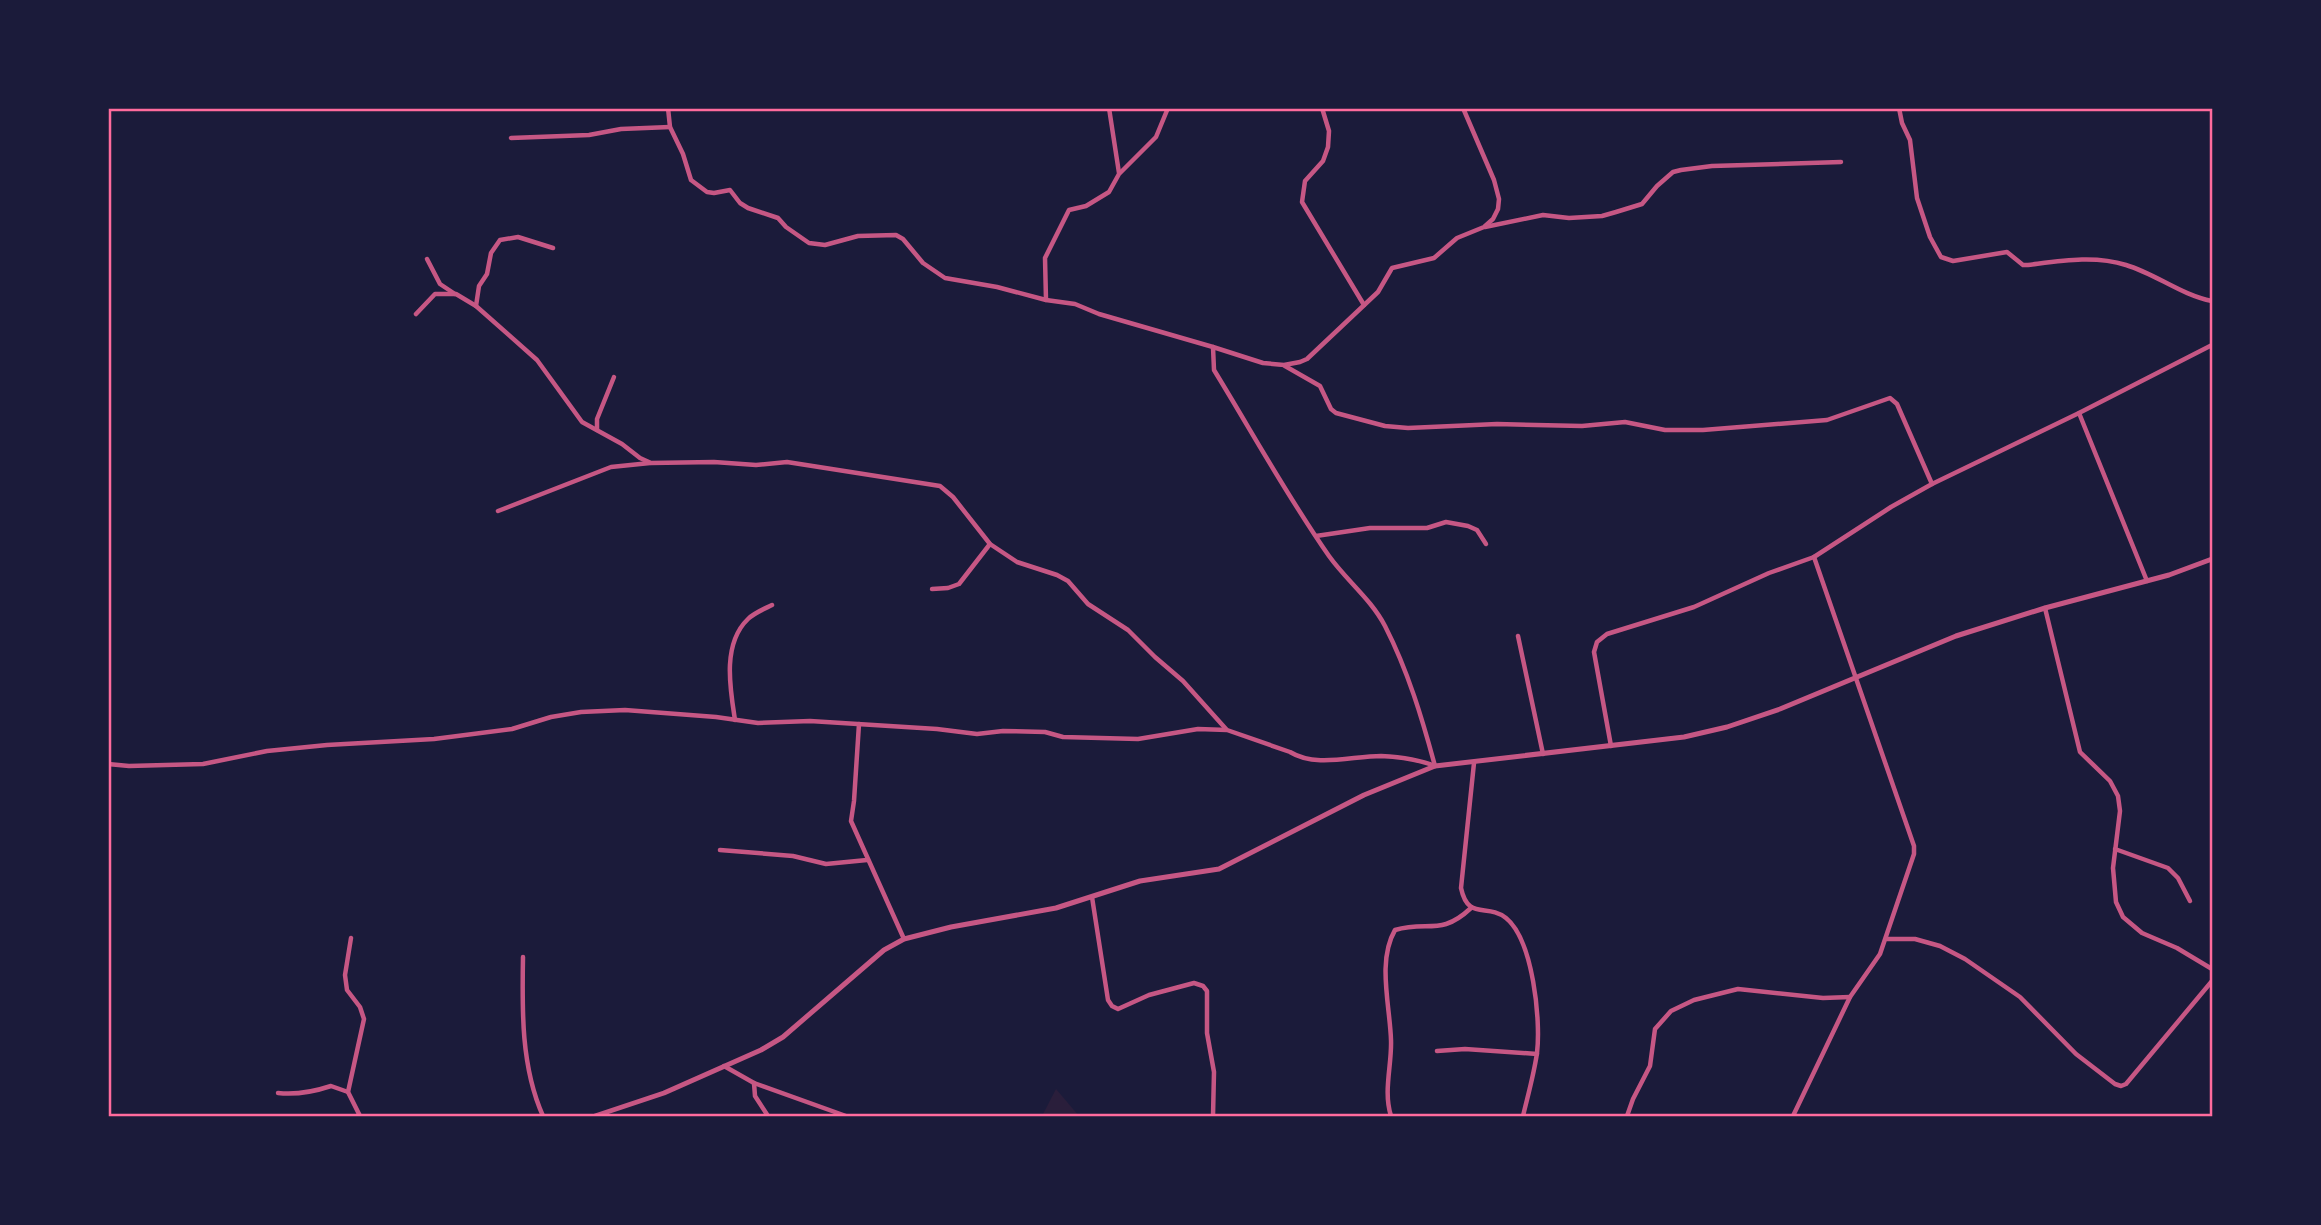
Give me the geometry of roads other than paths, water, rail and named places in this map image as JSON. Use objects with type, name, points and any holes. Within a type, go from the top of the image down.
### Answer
[{"type":"street","points":[[668,108],[670,127],[694,184],[707,192],[730,190],[740,203],[778,218],[809,243],[825,245],[858,236],[896,235],[903,239],[923,263],[945,278],[1075,304],[1099,314],[1264,363],[1284,365],[1307,359],[1378,292],[1392,268],[1434,258],[1457,238],[1484,227],[1543,215],[1569,218],[1602,216],[1616,212],[1642,204],[1673,172],[1681,170],[1841,162]]},
{"type":"street","points":[[1109,108],[1112,143],[1119,174]]},
{"type":"street","points":[[1046,300],[1045,258],[1069,210],[1086,206],[1109,192],[1119,174],[1156,137],[1168,108]]},
{"type":"street","points":[[1322,108],[1329,131],[1328,147],[1323,161],[1305,181],[1302,202],[1364,305]]},
{"type":"street","points":[[1463,108],[1494,180],[1499,199],[1493,219],[1484,227]]},
{"type":"street","points":[[1899,108],[1910,140],[1917,198],[1930,237],[1941,257],[1953,261],[2007,252],[2023,265],[2103,260],[2127,265],[2199,299],[2213,301]]},
{"type":"street","points":[[512,138],[589,135],[621,129],[670,127]]},
{"type":"street","points":[[476,306],[479,286],[487,274],[491,253],[500,240],[518,237],[553,248]]},
{"type":"street","points":[[427,259],[440,284],[476,306],[537,360],[582,422],[651,463]]},
{"type":"street","points":[[416,314],[435,294],[456,294]]},
{"type":"street","points":[[1611,746],[1594,652],[1597,642],[1607,634],[1694,607],[1814,556],[1932,484],[2213,345]]},
{"type":"street","points":[[1213,347],[1214,370],[1290,499],[1335,564],[1370,603],[1385,626],[1418,704],[1436,766]]},
{"type":"street","points":[[1284,365],[1320,386],[1331,409],[1336,413],[1385,426],[1408,428],[1497,424],[1582,426],[1625,422],[1665,430],[1703,430],[1826,420],[1890,398],[1898,404],[1932,484]]},
{"type":"street","points":[[597,430],[597,419],[614,377]]},
{"type":"street","points":[[2079,413],[2147,581]]},
{"type":"street","points":[[498,511],[611,467],[651,463],[714,462],[756,466],[787,462],[940,486],[953,497],[990,544],[1017,562],[1068,581],[1088,604],[1128,630],[1183,681],[1227,730]]},
{"type":"street","points":[[1315,536],[1370,528],[1427,528],[1446,522],[1477,530],[1486,544]]},
{"type":"street","points":[[932,589],[959,584],[990,544]]},
{"type":"street","points":[[1794,1116],[1850,996],[1880,954],[1887,939],[1912,867],[1913,846],[1814,556]]},
{"type":"street","points":[[600,1116],[664,1093],[761,1050],[783,1037],[813,1013],[884,950],[904,939],[951,927],[1056,908],[1140,881],[1219,869],[1364,795],[1436,766],[1684,737],[1727,727],[1780,709],[1956,636],[2045,608],[2147,581],[2213,559]]},
{"type":"street","points":[[735,720],[729,682],[732,653],[738,632],[749,618],[772,604]]},
{"type":"street","points":[[2045,608],[2080,752],[2110,781],[2118,796],[2120,811],[2113,868],[2116,902],[2123,917],[2142,933],[2177,948],[2213,969]]},
{"type":"street","points":[[1518,636],[1543,754]]},
{"type":"street","points":[[108,764],[203,764],[267,751],[434,739],[512,729],[551,717],[581,712],[625,710],[758,723],[810,721],[977,734],[1003,731],[1045,732],[1063,737],[1118,739],[1138,739],[1198,729],[1227,730],[1311,760],[1382,756],[1421,761],[1436,766]]},
{"type":"street","points":[[859,724],[850,821],[904,939]]},
{"type":"street","points":[[1474,763],[1461,888],[1464,901],[1471,908],[1503,915],[1512,924],[1522,942],[1532,980],[1538,1034],[1523,1116]]},
{"type":"street","points":[[2115,849],[2168,868],[2178,878],[2190,901]]},
{"type":"street","points":[[720,850],[793,856],[826,864],[867,860]]},
{"type":"street","points":[[1092,897],[1108,1000],[1112,1006],[1118,1009],[1149,995],[1194,983],[1203,986],[1207,991],[1207,1033],[1214,1072],[1213,1116]]},
{"type":"street","points":[[1391,1116],[1387,1104],[1391,1041],[1386,963],[1392,936],[1395,930],[1405,927],[1445,926],[1459,920],[1471,908]]},
{"type":"street","points":[[351,938],[345,975],[346,990],[360,1007],[364,1019],[348,1092],[360,1116]]},
{"type":"street","points":[[1887,939],[1915,939],[1940,946],[1965,960],[2020,997],[2076,1054],[2121,1086],[2126,1084],[2213,981]]},
{"type":"street","points":[[523,957],[522,1019],[528,1065],[536,1101],[543,1116]]},
{"type":"street","points":[[1627,1116],[1650,1066],[1655,1029],[1671,1011],[1694,1000],[1738,989],[1823,998],[1850,996]]},
{"type":"street","points":[[1437,1051],[1465,1049],[1536,1054]]},
{"type":"street","points":[[724,1066],[754,1083],[846,1116]]},
{"type":"street","points":[[754,1083],[755,1096],[768,1116]]},
{"type":"street","points":[[278,1093],[292,1095],[331,1086],[348,1092]]}]
